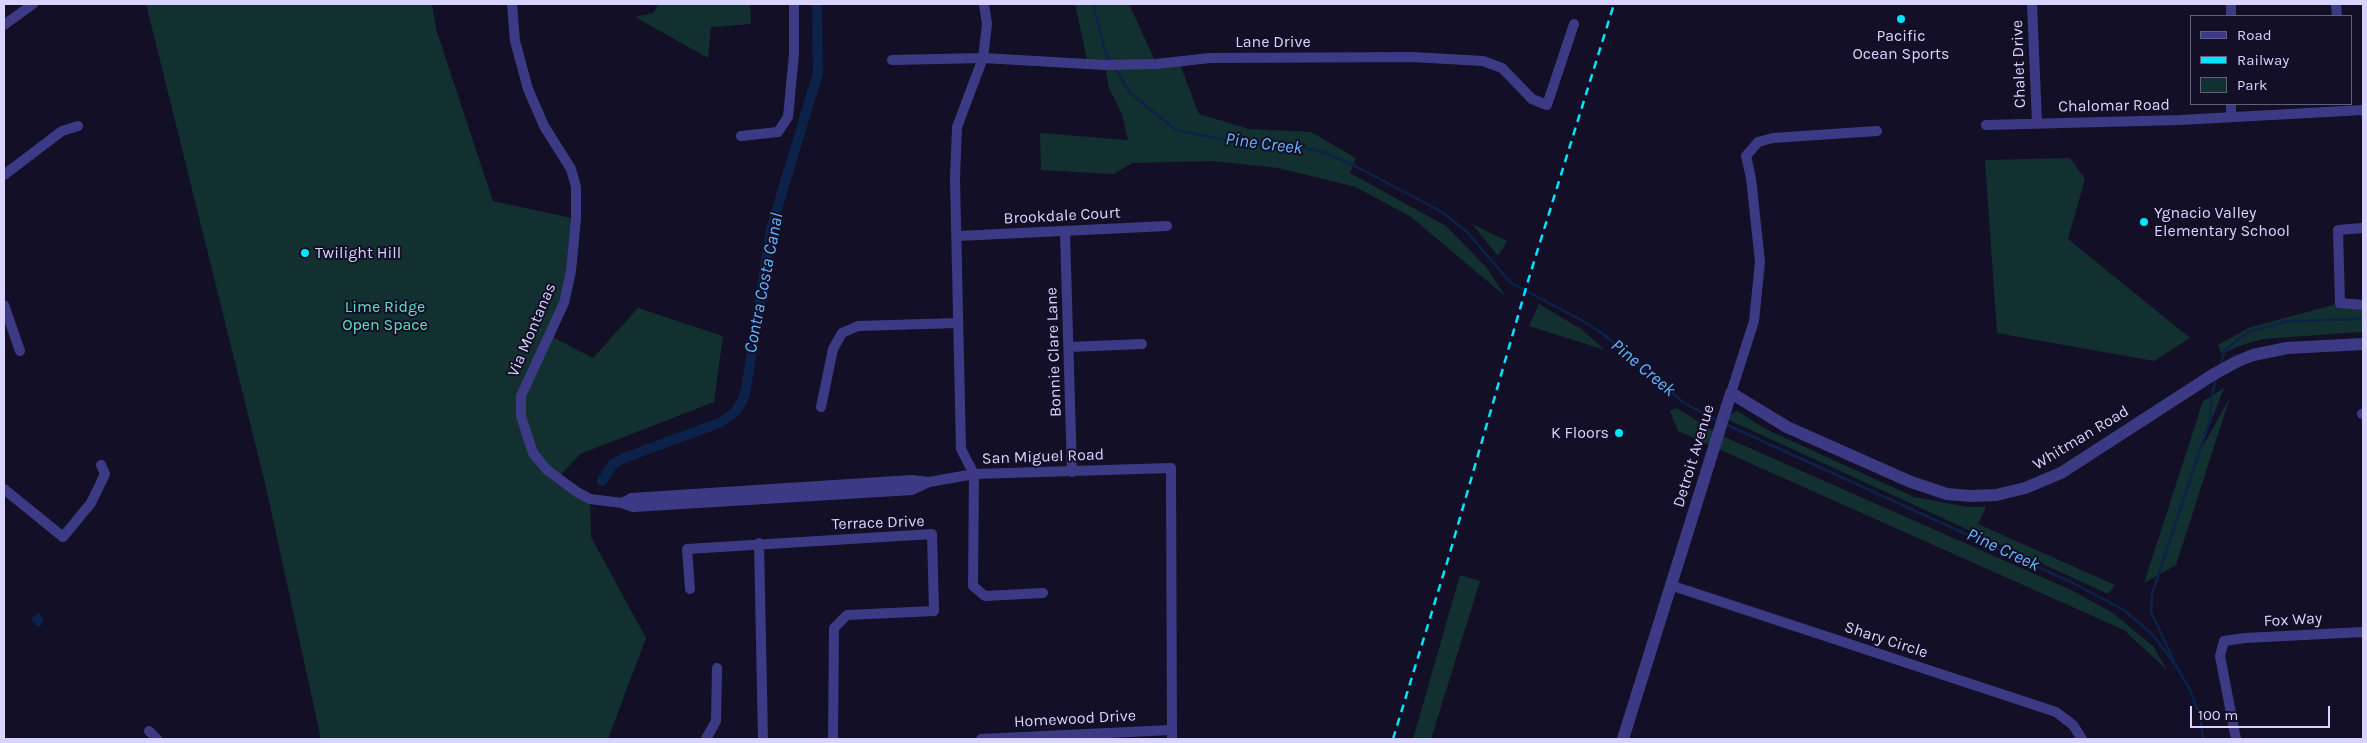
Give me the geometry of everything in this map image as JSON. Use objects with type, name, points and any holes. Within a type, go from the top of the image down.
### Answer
[{"type":"street","points":[[4,25],[33,4]]},
{"type":"street","name":"Via Montanas","points":[[512,4],[516,41],[528,90],[544,126],[570,169],[576,187],[576,219],[571,271],[564,303],[521,396],[521,416],[533,452],[547,470],[590,499],[622,503],[631,498],[912,480],[929,482],[974,474]]},
{"type":"street","points":[[741,136],[778,132],[788,117],[794,54],[794,4]]},
{"type":"street","name":"San Miguel Road","points":[[984,4],[987,24],[983,58],[958,127],[955,178],[958,236],[957,323],[961,449],[974,474],[1171,468],[1172,734]]},
{"type":"street","name":"Chalet Drive","points":[[2032,4],[2037,123]]},
{"type":"street","name":"Lane Drive","points":[[892,60],[983,58],[1105,65],[1156,64],[1210,58],[1412,57],[1483,61],[1502,68],[1532,99],[1547,105],[1574,24]]},
{"type":"street","points":[[2231,105],[2231,117]]},
{"type":"street","name":"Chalomar Road","points":[[1986,125],[2231,117],[2340,107],[2363,110]]},
{"type":"street","points":[[4,175],[62,131],[78,126]]},
{"type":"street","name":"Detroit Avenue","points":[[1623,739],[1754,321],[1760,262],[1746,156],[1758,142],[1773,138],[1877,131]]},
{"type":"street","name":"Brookdale Court","points":[[958,236],[1168,226]]},
{"type":"street","points":[[2363,228],[2338,230],[2340,304],[2363,305]]},
{"type":"street","name":"Bonnie Clare Lane","points":[[1065,232],[1072,472]]},
{"type":"street","points":[[4,305],[20,351]]},
{"type":"street","points":[[821,407],[833,350],[842,333],[858,326],[957,323]]},
{"type":"street","points":[[1069,347],[1142,344]]},
{"type":"street","name":"Whitman Road","points":[[1731,392],[1787,427],[1911,482],[1947,494],[1971,496],[1996,495],[2046,481],[2225,368],[2268,351],[2363,344]]},
{"type":"street","points":[[4,489],[62,537],[91,503],[105,474],[101,465]]},
{"type":"street","points":[[974,474],[973,586],[986,596],[1043,593]]},
{"type":"street","name":"Terrace Drive","points":[[759,543],[885,538],[932,534],[934,612],[847,615],[834,628],[833,739]]},
{"type":"street","points":[[690,590],[687,549],[759,543],[763,739]]},
{"type":"street","name":"Shary Circle","points":[[1670,585],[2056,712],[2073,725],[2082,739]]},
{"type":"street","name":"Fox Way","points":[[2236,739],[2220,656],[2224,641],[2245,638],[2363,632]]},
{"type":"street","points":[[706,739],[716,721],[717,668]]},
{"type":"street","points":[[149,731],[157,739]]},
{"type":"street","name":"Homewood Drive","points":[[981,739],[1172,734]]},
{"type":"green space","name":"Lime Ridge Open Space","points":[[146,4],[432,4],[436,29],[493,201],[576,219],[571,271],[549,335],[593,358],[638,308],[723,336],[714,402],[580,454],[558,478],[590,499],[591,537],[646,638],[608,739],[321,739],[265,483]]},
{"type":"green space","points":[[659,4],[750,4],[751,24],[711,27],[708,58],[635,17],[653,13]]},
{"type":"green space","points":[[1075,4],[1129,4],[1156,63],[1179,62],[1199,114],[1249,129],[1311,132],[1356,158],[1350,173],[1446,226],[1487,268],[1505,296],[1411,217],[1356,187],[1278,168],[1212,161],[1132,163],[1114,174],[1041,170],[1040,133],[1128,140],[1122,114],[1109,88],[1105,65],[1088,64]]},
{"type":"green space","points":[[2070,158],[2085,179],[2068,239],[2190,338],[2154,361],[1997,333],[1985,160]]},
{"type":"green space","points":[[1472,224],[1507,241],[1498,256]]},
{"type":"green space","points":[[2340,303],[2363,305],[2363,332],[2262,339],[2236,347],[2222,354],[2218,345],[2248,328]]},
{"type":"green space","points":[[1539,304],[1581,329],[1605,350],[1529,326]]},
{"type":"green space","points":[[2224,388],[2199,453],[2230,397],[2176,565],[2144,583],[2203,401]]},
{"type":"green space","points":[[1677,408],[1718,434],[2071,590],[2113,613],[2154,647],[2167,670],[2124,630],[1678,431],[1670,411]]},
{"type":"green space","points":[[1737,411],[1768,430],[1914,497],[1968,507],[1986,507],[1978,524],[2115,585],[2108,594],[1729,420],[1730,415]]},
{"type":"green space","points":[[1460,575],[1480,581],[1431,739],[1413,739]]},
{"type":"water","points":[[39,613],[44,620],[40,627],[35,625],[31,618]]},
{"type":"waterway","name":"Contra Costa Canal","points":[[602,481],[613,464],[624,458],[719,423],[735,412],[742,402],[746,389],[771,229],[818,73],[817,4]]},
{"type":"waterway","name":"Pine Creek","points":[[1093,4],[1105,51],[1111,62]]},
{"type":"waterway","name":"Pine Creek","points":[[1115,68],[1130,93],[1176,130],[1234,142],[1291,144],[1326,153],[1357,167],[1442,212],[1467,232],[1511,283],[1602,333],[1684,403],[1718,421]]},
{"type":"waterway","points":[[2220,366],[2225,350],[2248,332],[2289,321],[2363,319]]},
{"type":"waterway","points":[[2174,661],[2151,612],[2152,594],[2210,420],[2211,398],[2216,379]]},
{"type":"waterway","name":"Pine Creek","points":[[1725,424],[2073,583],[2124,610],[2153,635],[2176,666],[2190,690],[2200,717],[2203,739]]},
{"type":"railway","points":[[1393,739],[1449,556],[1528,281],[1614,4]]},
{"type":"place","name":"Pacific Ocean Sports","points":[[1901,19]]},
{"type":"place","name":"Ygnacio Valley Elementary School","points":[[2144,222]]},
{"type":"place","name":"Twilight Hill","points":[[305,253]]},
{"type":"place","name":"K Floors","points":[[1619,433]]}]
